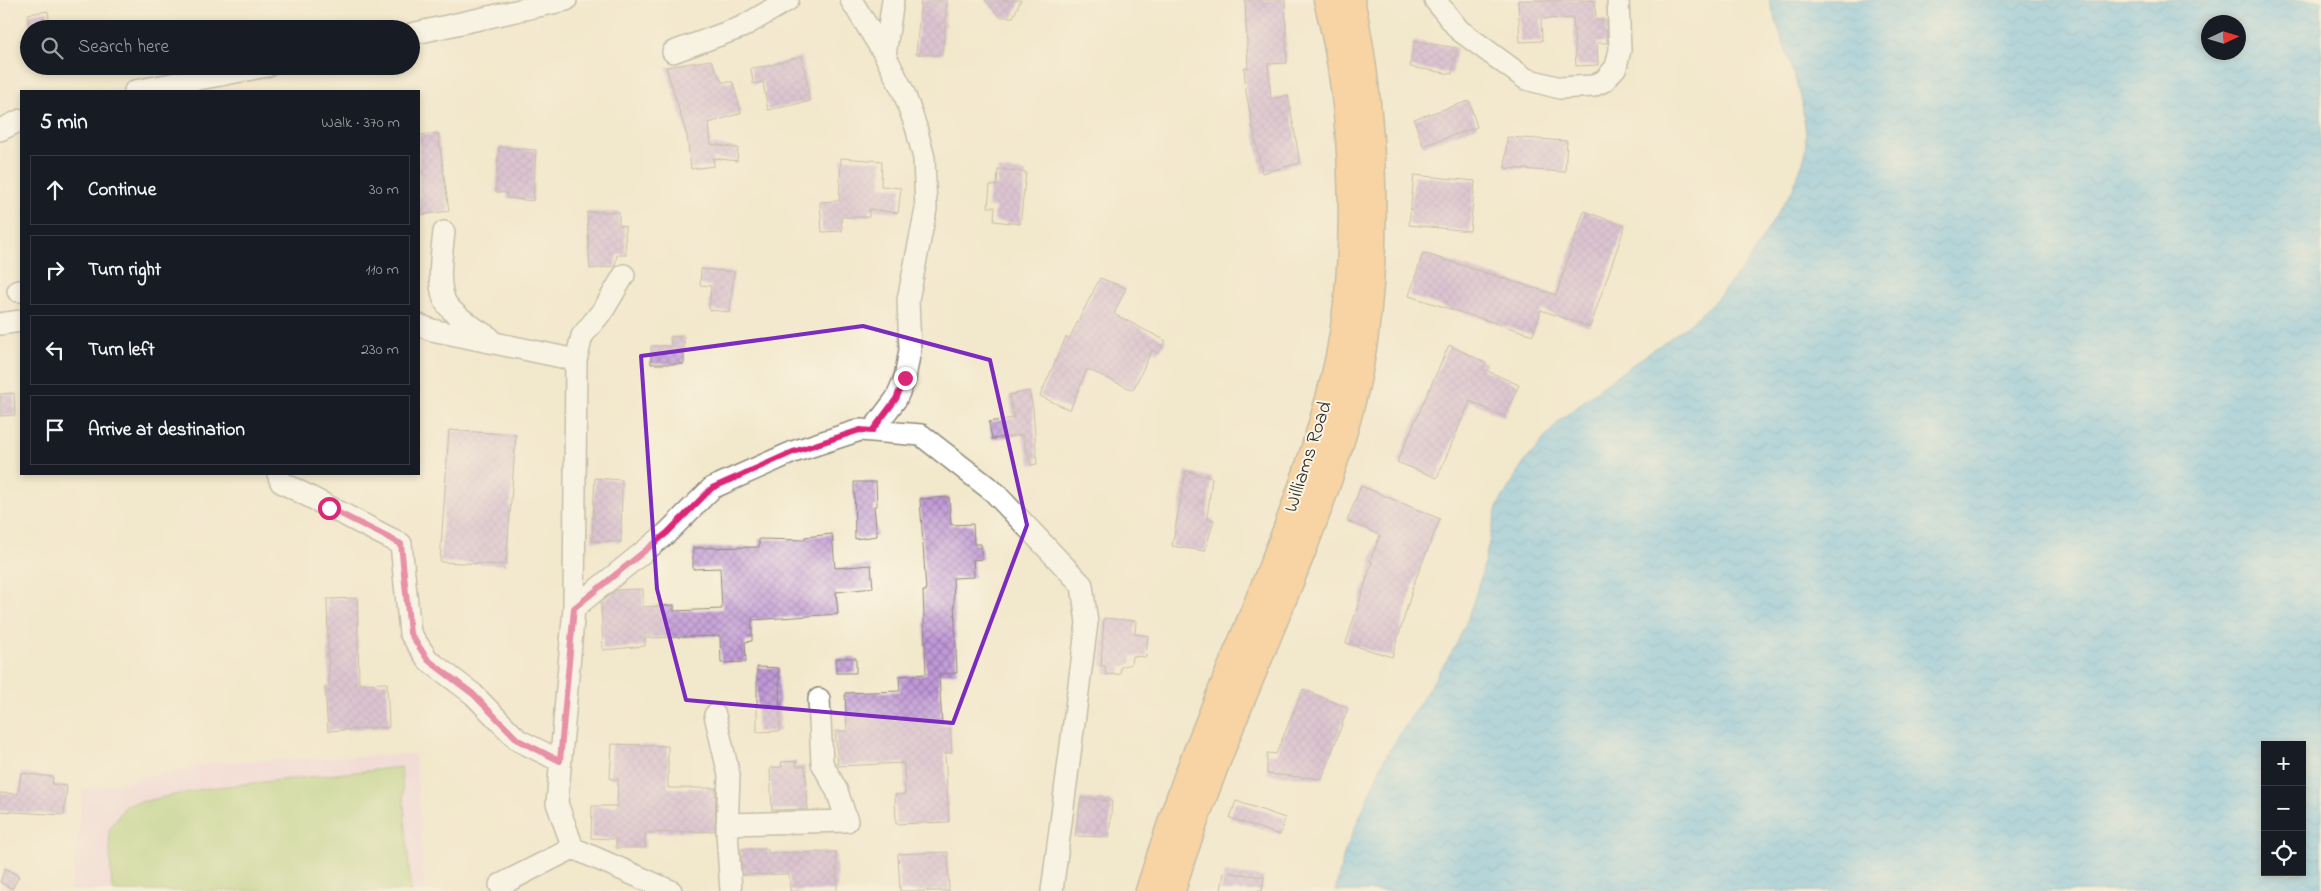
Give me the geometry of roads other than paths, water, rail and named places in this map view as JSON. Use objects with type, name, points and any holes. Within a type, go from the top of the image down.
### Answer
[{"type":"main road","name":"Williams Road","points":[[1149,891],[1193,761],[1301,490],[1334,378],[1346,308],[1350,251],[1350,160],[1340,59],[1327,0]]},
{"type":"main road","name":"Williams Road","points":[[1172,891],[1214,768],[1320,504],[1348,415],[1360,366],[1367,318],[1371,167],[1362,59],[1351,0]]},
{"type":"street","points":[[420,32],[566,0]]},
{"type":"street","points":[[673,52],[742,27],[788,0]]},
{"type":"street","points":[[851,0],[885,55],[904,93],[924,158],[926,210],[908,300],[910,350],[905,378],[896,399],[872,431]]},
{"type":"street","points":[[885,55],[893,0]]},
{"type":"street","points":[[1435,0],[1460,30],[1526,79],[1560,88],[1593,86],[1604,81],[1616,67],[1620,50],[1618,0]]},
{"type":"street","points":[[141,90],[220,75]]},
{"type":"street","points":[[0,130],[20,120]]},
{"type":"street","points":[[444,232],[441,263],[444,300],[468,324],[500,344]]},
{"type":"street","points":[[624,275],[604,309],[582,336],[576,360],[574,608],[557,803],[573,848],[671,891]]},
{"type":"street","points":[[0,324],[20,321]]},
{"type":"street","points":[[420,325],[432,330],[576,360]]},
{"type":"street","points":[[574,608],[667,533],[712,488],[793,452],[860,430],[921,434],[994,492],[1082,585],[1087,623],[1052,891]]},
{"type":"street","points":[[278,475],[281,482],[401,544],[410,633],[428,660],[473,694],[518,740],[560,761]]},
{"type":"street","points":[[727,824],[847,821],[837,791],[822,763],[819,699]]},
{"type":"street","points":[[715,715],[730,774],[727,824],[731,891]]},
{"type":"street","points":[[500,885],[573,848]]},
{"type":"water","points":[[1769,0],[2321,0],[2321,891],[1335,891],[1344,854],[1383,761],[1455,647],[1468,618],[1481,577],[1497,507],[1523,464],[1560,420],[1605,384],[1684,328],[1711,305],[1745,266],[1793,189],[1805,156],[1806,133],[1801,97]]}]
